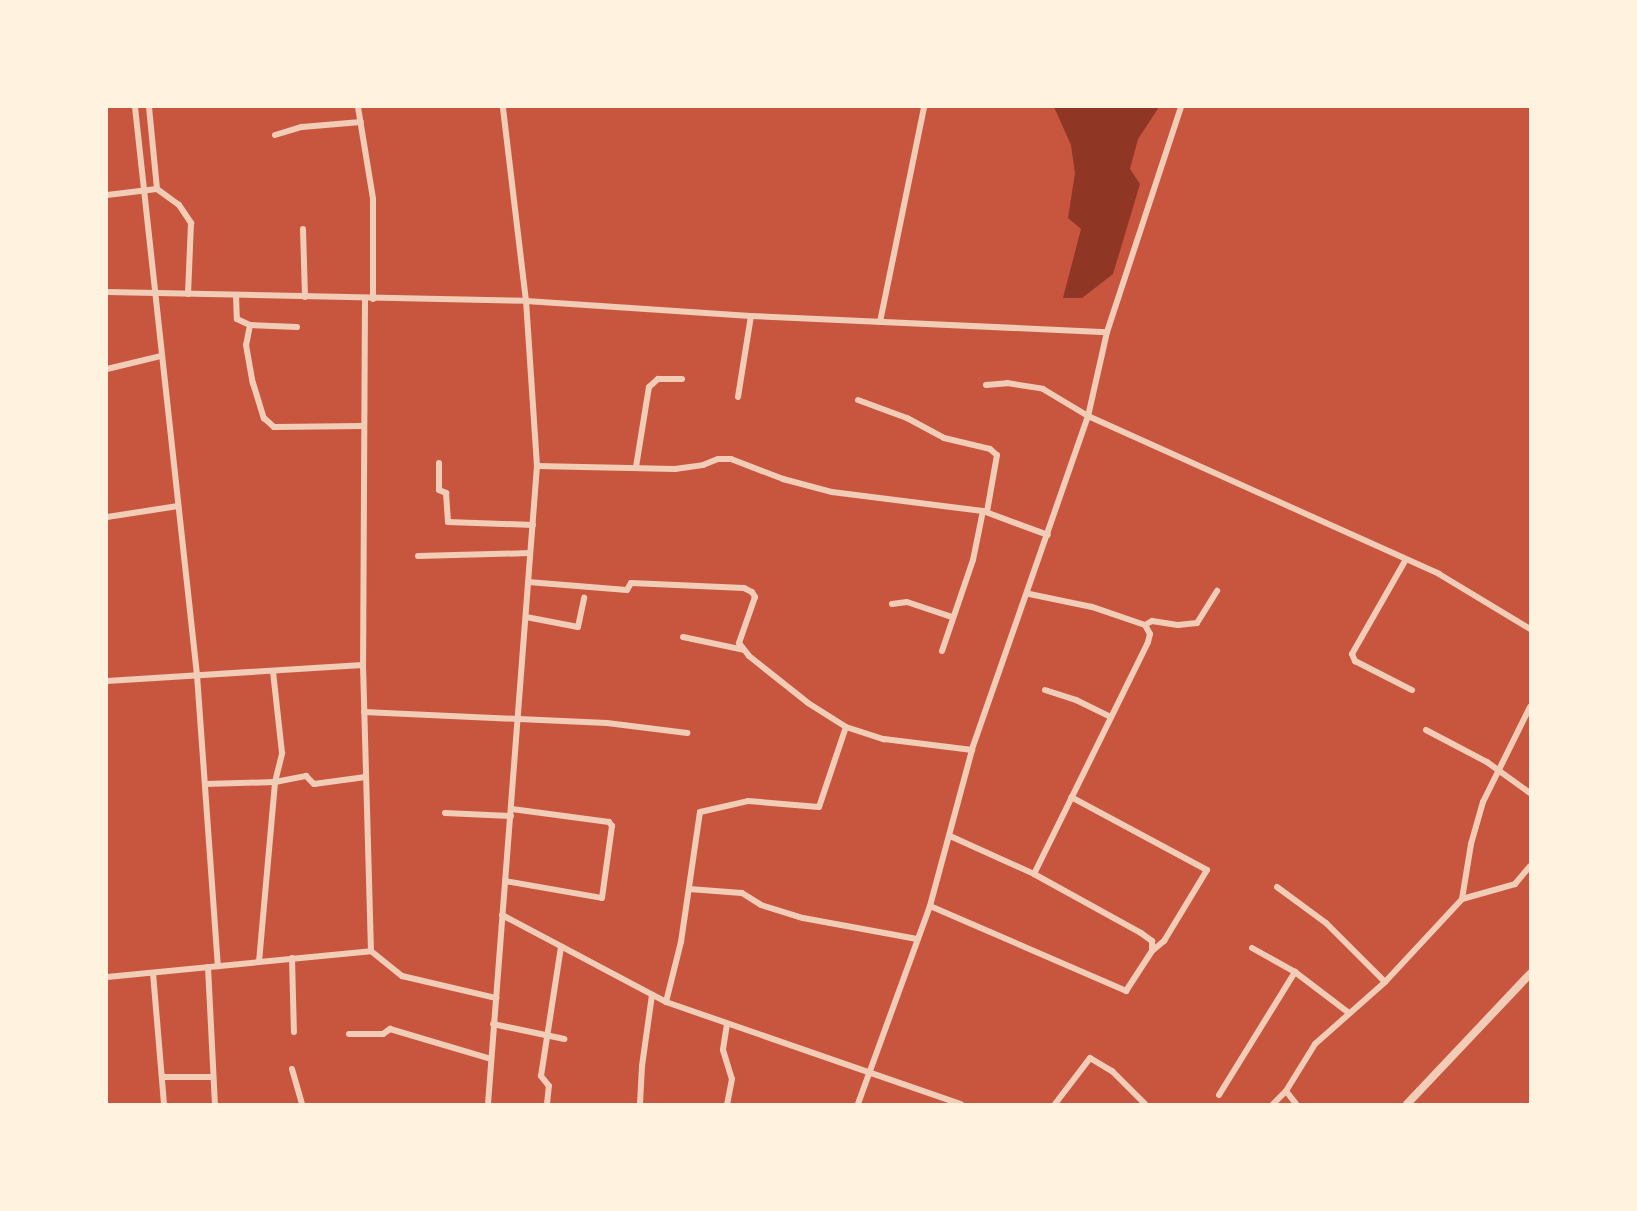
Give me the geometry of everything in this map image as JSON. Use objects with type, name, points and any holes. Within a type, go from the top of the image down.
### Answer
[{"type":"street","points":[[135,107],[197,675],[218,966]]},
{"type":"street","points":[[149,107],[157,189]]},
{"type":"street","points":[[358,107],[373,199],[373,299]]},
{"type":"street","points":[[488,1104],[520,720],[537,466],[526,301],[503,107]]},
{"type":"street","points":[[880,322],[924,107]]},
{"type":"street","points":[[858,1104],[930,906],[972,750],[1029,594],[1088,416],[1107,332],[1181,107]]},
{"type":"street","points":[[275,135],[302,127],[361,122]]},
{"type":"street","points":[[107,195],[157,189],[178,205],[191,223],[188,294]]},
{"type":"street","points":[[303,229],[305,297]]},
{"type":"street","points":[[107,292],[526,301],[751,316],[1107,332]]},
{"type":"street","points":[[236,295],[237,319],[250,325],[298,327]]},
{"type":"street","points":[[365,299],[362,426],[363,665],[370,951]]},
{"type":"street","points":[[738,397],[751,316]]},
{"type":"street","points":[[250,325],[246,345],[253,383],[264,418],[274,427],[362,426]]},
{"type":"street","points":[[107,369],[161,356]]},
{"type":"street","points":[[636,467],[649,387],[658,379],[682,379]]},
{"type":"street","points":[[986,385],[1007,383],[1043,389],[1088,416],[1458,584],[1530,629]]},
{"type":"street","points":[[858,400],[907,418],[944,438],[990,449],[997,456],[972,560],[942,651]]},
{"type":"street","points":[[537,466],[675,469],[703,465],[718,458],[832,492],[985,511],[1048,535]]},
{"type":"street","points":[[439,463],[439,490],[446,493],[448,522],[533,525]]},
{"type":"street","points":[[107,517],[178,506]]},
{"type":"street","points":[[418,556],[530,552]]},
{"type":"street","points":[[1405,561],[1352,654],[1355,661],[1412,690]]},
{"type":"street","points":[[528,582],[626,590],[631,583],[744,588],[755,597],[739,643],[808,703],[846,727],[884,739],[972,750]]},
{"type":"street","points":[[1145,625],[1152,621],[1178,625],[1197,623],[1217,591]]},
{"type":"street","points":[[1029,594],[1092,607],[1145,625],[1150,634],[1034,874]]},
{"type":"street","points":[[526,617],[579,626],[584,598]]},
{"type":"street","points":[[892,604],[907,602],[953,617]]},
{"type":"street","points":[[683,637],[744,650]]},
{"type":"street","points":[[107,681],[363,665]]},
{"type":"street","points":[[258,962],[275,782],[282,753],[273,671]]},
{"type":"street","points":[[1045,690],[1076,700],[1111,717]]},
{"type":"street","points":[[1462,899],[1471,844],[1483,803],[1530,707]]},
{"type":"street","points":[[364,712],[607,723],[687,733]]},
{"type":"street","points":[[666,1002],[681,942],[700,812],[748,801],[819,807],[846,727]]},
{"type":"street","points":[[1426,730],[1500,770],[1530,793]]},
{"type":"street","points":[[205,784],[275,782],[306,776],[314,784],[366,777]]},
{"type":"street","points":[[930,906],[1126,991],[1152,951],[1164,941],[1207,870],[1071,797]]},
{"type":"street","points":[[445,813],[511,812],[609,822],[612,826],[602,898],[505,881]]},
{"type":"street","points":[[950,836],[1034,874],[1141,933],[1152,941],[1152,951]]},
{"type":"street","points":[[1273,1104],[1286,1091],[1315,1044],[1385,982],[1462,899],[1515,884],[1530,866]]},
{"type":"street","points":[[1277,887],[1326,923],[1385,982]]},
{"type":"street","points":[[689,889],[742,893],[761,905],[803,918],[917,939]]},
{"type":"street","points":[[502,915],[666,1002],[961,1104]]},
{"type":"street","points":[[547,1104],[549,1086],[541,1076],[561,947]]},
{"type":"street","points":[[1252,948],[1295,972],[1349,1013]]},
{"type":"street","points":[[107,977],[370,951],[402,976],[496,998]]},
{"type":"street","points":[[292,958],[294,1032]]},
{"type":"street","points":[[208,967],[215,1104]]},
{"type":"street","points":[[1219,1095],[1246,1057],[1295,972]]},
{"type":"street","points":[[153,973],[164,1104]]},
{"type":"street","points":[[1407,1104],[1530,974]]},
{"type":"street","points":[[640,1104],[642,1066],[653,995]]},
{"type":"street","points":[[493,1024],[564,1039]]},
{"type":"street","points":[[727,1024],[723,1050],[732,1079],[727,1104]]},
{"type":"street","points":[[349,1034],[383,1034],[390,1029],[491,1059]]},
{"type":"street","points":[[1055,1104],[1090,1058],[1112,1071],[1145,1104]]},
{"type":"street","points":[[292,1069],[302,1104]]},
{"type":"street","points":[[162,1077],[213,1077]]},
{"type":"street","points":[[1286,1091],[1296,1104]]},
{"type":"shaded area","points":[[1054,107],[1159,107],[1138,139],[1130,169],[1140,184],[1113,274],[1082,298],[1063,298],[1081,229],[1068,218],[1075,173],[1071,145]]}]
